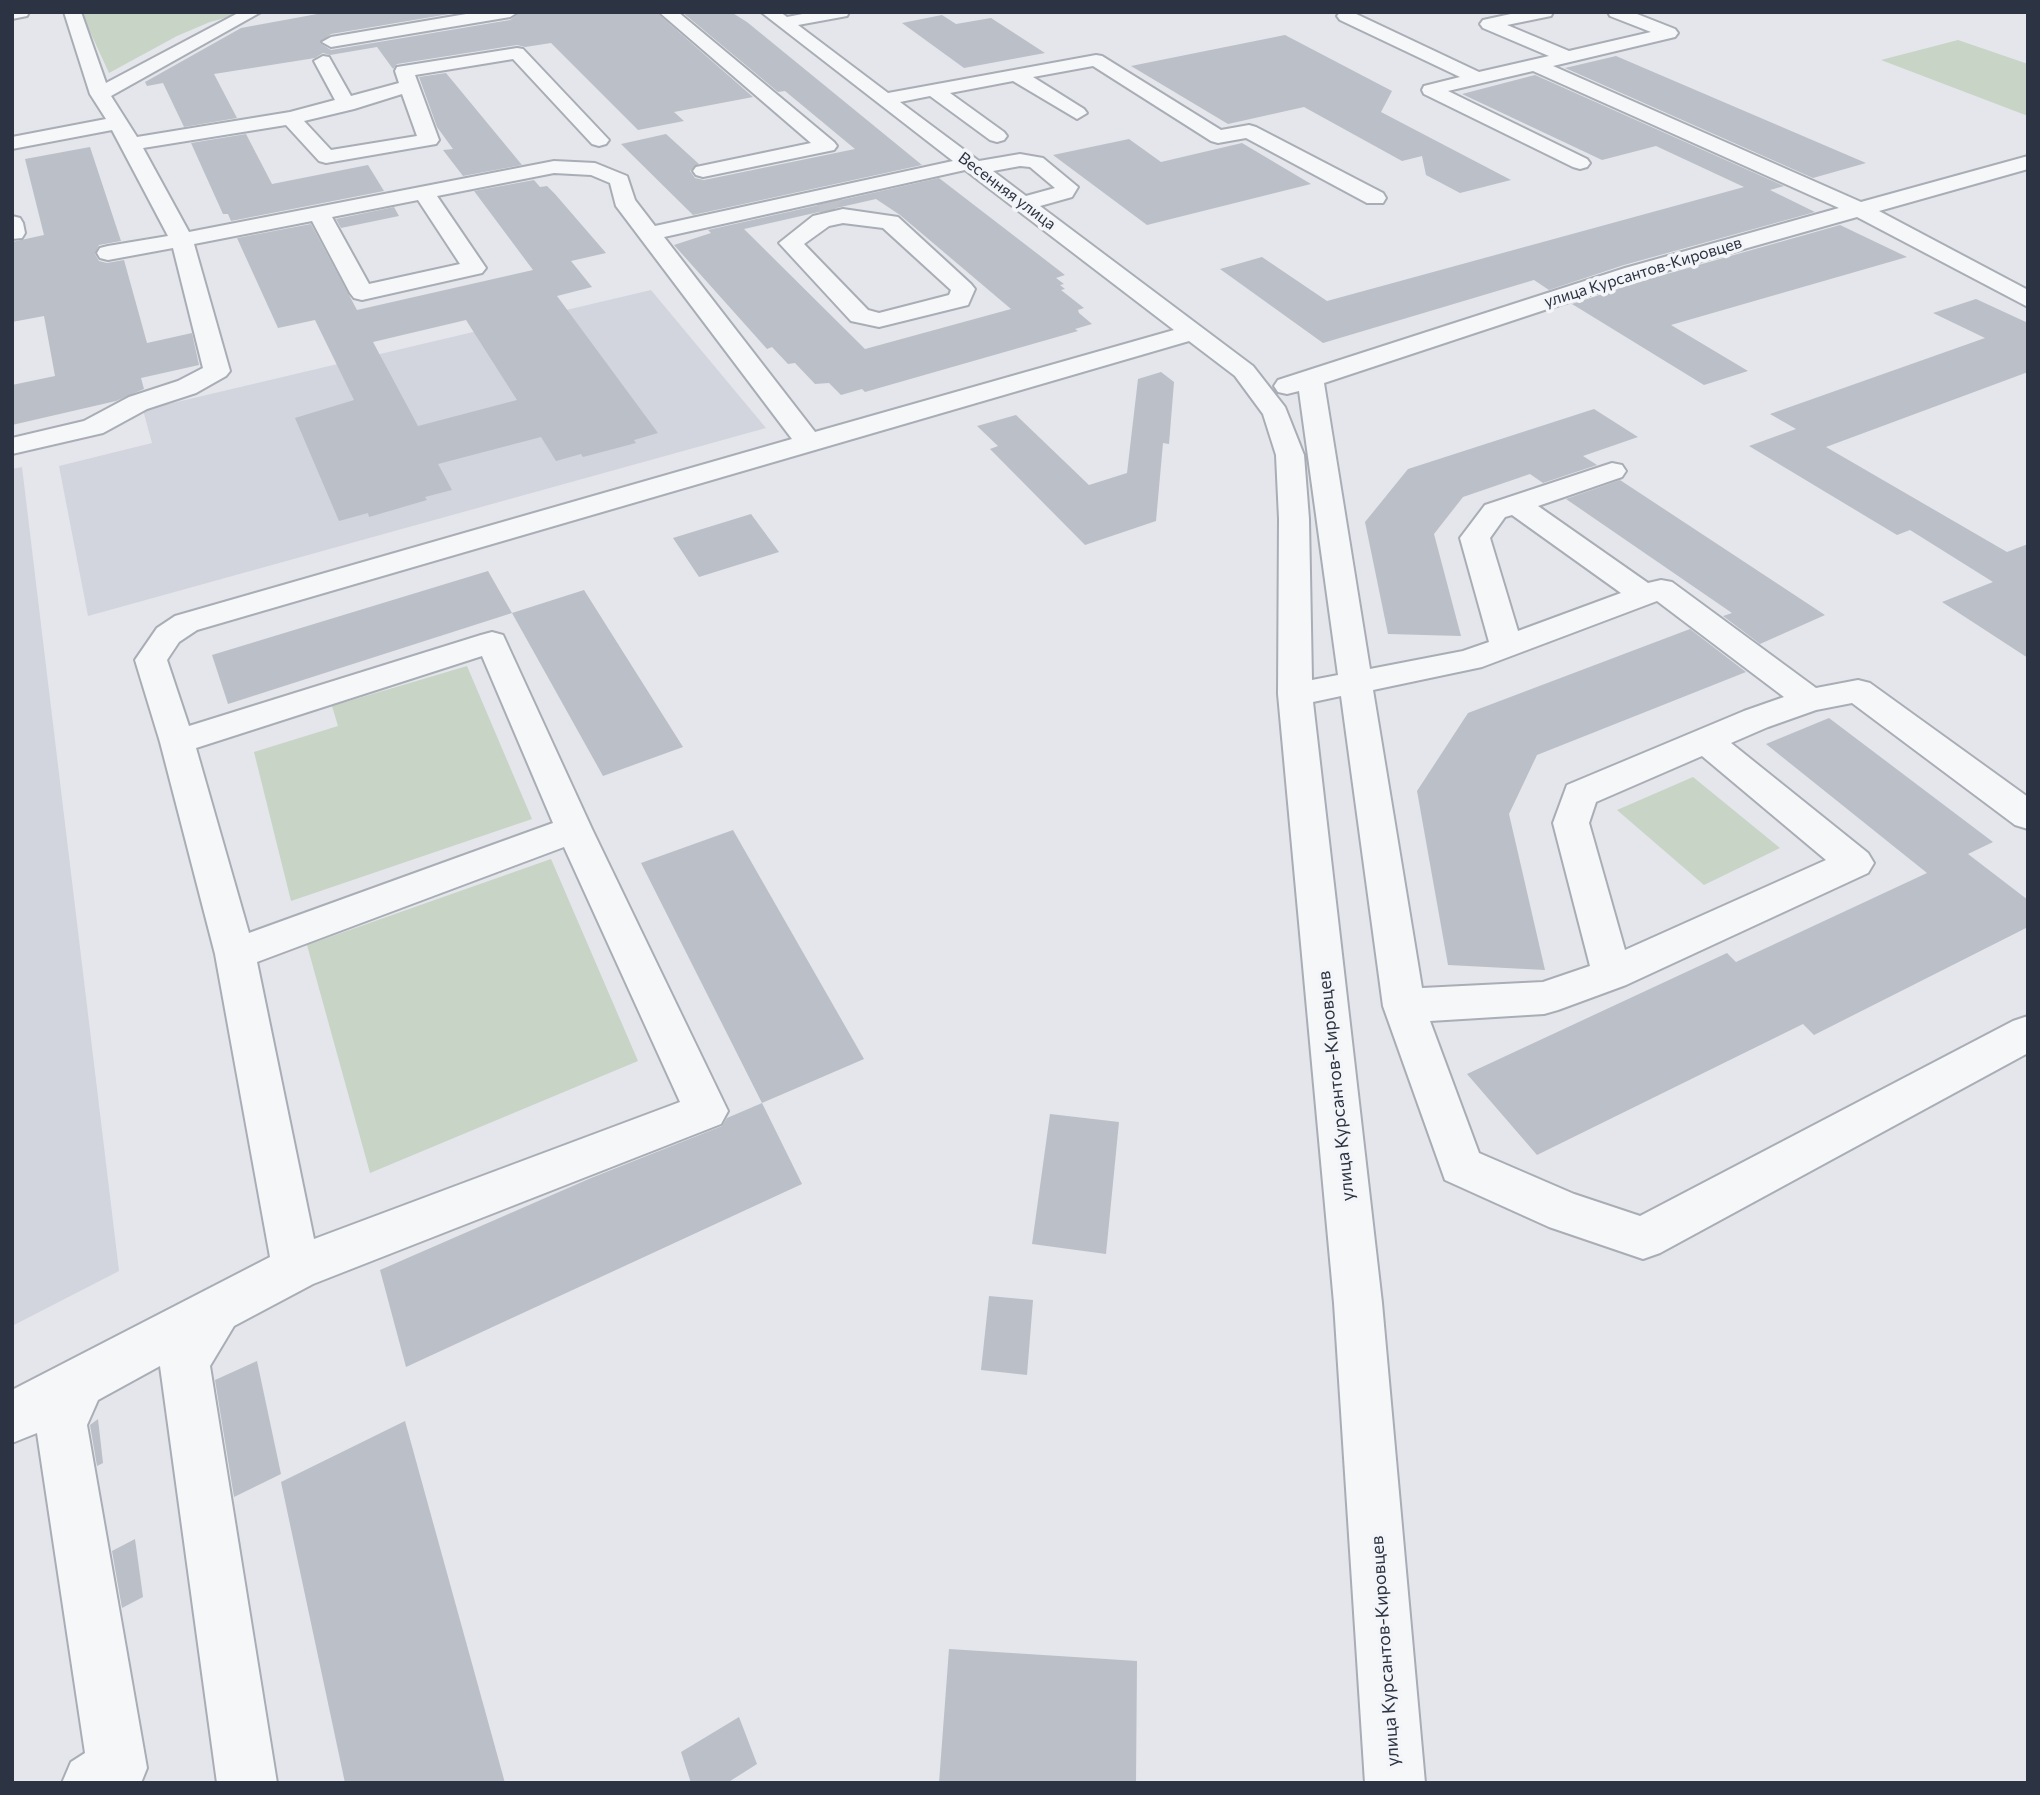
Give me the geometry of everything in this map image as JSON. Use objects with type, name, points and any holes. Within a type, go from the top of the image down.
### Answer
[{"type":"street","points":[[12,14],[22,12]]},
{"type":"street","points":[[12,446],[93,427],[138,403],[187,387],[216,371],[182,240],[131,144],[100,94],[72,12]]},
{"type":"street","points":[[100,94],[253,12]]},
{"type":"street","points":[[331,42],[510,12]]},
{"type":"street","points":[[667,12],[827,146],[703,171]]},
{"type":"street","points":[[776,18],[841,12]]},
{"type":"street","points":[[1489,24],[1545,12]]},
{"type":"street","points":[[1580,163],[1431,90],[1669,33],[1616,12]]},
{"type":"street","points":[[1346,16],[1477,78]]},
{"type":"street","points":[[1470,16],[1567,57]]},
{"type":"street","name":"Весенняя улица","points":[[776,18],[1193,332],[1253,383]]},
{"type":"street","points":[[291,118],[326,157],[429,140],[404,71],[517,53],[599,140]]},
{"type":"street","points":[[885,99],[1096,60],[1218,136],[1249,131],[1375,198]]},
{"type":"street","points":[[323,61],[347,105]]},
{"type":"street","points":[[1535,65],[1859,209],[2028,300]]},
{"type":"street","points":[[1017,75],[1077,113]]},
{"type":"street","points":[[131,144],[291,118],[347,105],[409,86]]},
{"type":"street","points":[[934,90],[997,136]]},
{"type":"street","points":[[926,130],[976,121]]},
{"type":"street","points":[[12,143],[119,123]]},
{"type":"street","points":[[649,234],[820,207],[973,165],[1020,160],[1035,162],[1066,187],[1063,192],[1023,204]]},
{"type":"street","name":"улица Курсантов-Кировцев","points":[[1253,383],[1310,378],[1633,273],[2028,162]]},
{"type":"street","points":[[108,253],[554,167],[595,169],[620,180],[624,201],[809,443]]},
{"type":"street","points":[[319,213],[362,293],[474,268],[424,193]]},
{"type":"street","points":[[820,207],[890,222],[963,289],[960,300],[879,320],[860,316],[790,243],[820,207]]},
{"type":"street","points":[[296,1268],[234,954],[177,742],[151,660],[168,635],[186,623],[223,610],[1193,332]]},
{"type":"street","points":[[1310,378],[1404,1006],[1461,1166],[1565,1212],[1643,1238],[2028,1033]]},
{"type":"street","name":"улица Курсантов-Кировцев","points":[[1253,383],[1276,413],[1290,455],[1294,519],[1295,694],[1358,1303],[1395,1783]]},
{"type":"street","points":[[1506,646],[1475,538],[1494,511],[1612,471]]},
{"type":"street","points":[[1516,503],[1644,595]]},
{"type":"street","points":[[1295,694],[1470,660],[1661,589],[1810,700]]},
{"type":"street","points":[[12,1418],[296,1268],[706,1111],[574,829],[492,642],[177,742]]},
{"type":"street","points":[[1612,974],[1572,823],[1580,794],[1810,700],[1858,691],[2028,816]]},
{"type":"street","points":[[1404,1006],[1544,998],[1612,974],[1855,863],[1706,741]]},
{"type":"street","points":[[234,954],[574,829]]},
{"type":"street","points":[[217,1310],[184,1362],[247,1783]]},
{"type":"street","points":[[80,1382],[61,1425],[117,1768],[92,1783]]},
{"type":"shaded area","points":[[651,290],[766,428],[88,616],[59,466],[152,443],[143,410]]},
{"type":"shaded area","points":[[22,467],[119,1271],[12,1326],[12,469]]},
{"type":"green space","points":[[81,12],[240,14],[210,22],[177,36],[109,73]]},
{"type":"green space","points":[[1958,40],[2028,64],[2028,116],[1881,60]]},
{"type":"green space","points":[[467,666],[532,819],[291,901],[254,752],[338,726],[332,706]]},
{"type":"green space","points":[[1693,777],[1780,848],[1704,885],[1617,810]]},
{"type":"green space","points":[[551,859],[638,1061],[370,1173],[307,945]]},
{"type":"building","points":[[328,12],[461,12],[331,34],[320,43],[331,50],[510,20],[521,12],[656,12],[753,97],[674,112],[684,121],[638,130],[551,43],[525,47],[517,45],[397,64],[393,69],[377,47],[330,55],[323,53],[315,58],[214,74],[237,118],[184,127],[163,83],[147,86],[145,82],[241,28]]},
{"type":"building","points":[[682,12],[731,12],[747,22],[922,165],[693,215],[621,144],[666,134],[699,164],[690,171],[695,178],[704,180],[855,149],[785,91],[778,92]]},
{"type":"building","points":[[942,15],[956,24],[991,18],[1045,53],[964,68],[902,23]]},
{"type":"building","points":[[1285,35],[1392,91],[1381,112],[1511,180],[1460,193],[1426,175],[1422,156],[1402,161],[1304,107],[1228,124],[1131,66]]},
{"type":"building","points":[[1616,56],[1866,163],[1813,178],[1565,68]]},
{"type":"building","points":[[446,73],[522,165],[463,176],[443,150],[453,149],[437,127],[419,77]]},
{"type":"building","points":[[1535,75],[1784,186],[1770,190],[1815,212],[1624,265],[1549,290],[1534,280],[1323,343],[1220,269],[1262,257],[1327,301],[1744,187],[1656,146],[1602,160],[1462,94]]},
{"type":"building","points":[[246,134],[272,184],[368,165],[384,191],[231,221],[228,214],[223,214],[191,143]]},
{"type":"building","points":[[1129,139],[1161,162],[1242,143],[1311,184],[1147,225],[1053,155]]},
{"type":"building","points":[[90,147],[121,241],[99,245],[95,254],[99,261],[107,263],[124,260],[147,343],[192,333],[199,365],[141,378],[144,389],[116,401],[12,425],[12,385],[55,376],[44,316],[12,322],[12,242],[44,235],[25,159]]},
{"type":"building","points":[[939,178],[1065,275],[1056,278],[1064,284],[1060,285],[1065,289],[1061,290],[1084,308],[1078,310],[1079,313],[1092,324],[1075,329],[1078,331],[865,392],[862,389],[841,395],[829,383],[815,384],[795,363],[788,364],[772,347],[767,349],[674,245],[711,233],[708,230]],"holes":[[[876,199],[900,215],[1011,309],[865,349],[744,229]]]},
{"type":"building","points":[[534,180],[540,187],[547,186],[606,253],[571,261],[592,287],[557,296],[658,433],[634,440],[636,443],[556,461],[541,437],[438,464],[452,490],[369,517],[368,513],[339,521],[295,418],[354,400],[315,320],[278,328],[237,238],[311,224],[357,310],[533,270],[474,191]],"holes":[[[466,320],[517,400],[418,426],[373,342]]]},
{"type":"building","points":[[394,207],[399,216],[341,228],[336,219]]},
{"type":"building","points":[[1840,225],[1907,257],[1671,325],[1748,371],[1704,385],[1572,304],[1642,281]]},
{"type":"building","points":[[1976,299],[2028,323],[2028,372],[1826,447],[2007,552],[2028,544],[2028,658],[1942,602],[1993,582],[1910,530],[1897,535],[1749,446],[1796,429],[1770,414],[1985,338],[1933,313]]},
{"type":"building","points":[[1161,372],[1174,382],[1169,444],[1163,443],[1156,521],[1085,545],[990,449],[998,446],[977,426],[1016,415],[1089,485],[1127,473],[1138,379]]},
{"type":"building","points":[[1594,409],[1638,437],[1583,456],[1597,465],[1543,483],[1530,474],[1463,497],[1434,534],[1461,636],[1388,634],[1365,522],[1408,469]]},
{"type":"building","points":[[1620,480],[1825,615],[1760,644],[1723,616],[1732,613],[1566,499]]},
{"type":"building","points":[[751,514],[779,552],[699,577],[673,538]]},
{"type":"building","points":[[488,571],[512,613],[228,704],[212,655]]},
{"type":"building","points":[[584,590],[683,747],[603,776],[512,613]]},
{"type":"building","points":[[1690,629],[1746,672],[1537,755],[1509,814],[1545,970],[1448,965],[1417,791],[1468,713]]},
{"type":"building","points":[[1829,718],[1993,842],[1968,854],[2028,900],[2028,927],[1814,1035],[1803,1024],[1537,1155],[1467,1074],[1727,953],[1736,962],[1927,873],[1766,744]]},
{"type":"building","points":[[733,830],[864,1059],[762,1103],[641,863]]},
{"type":"building","points":[[762,1103],[802,1184],[406,1367],[380,1270],[591,1178],[722,1126],[727,1118]]},
{"type":"building","points":[[1050,1114],[1119,1122],[1106,1254],[1032,1244]]},
{"type":"building","points":[[989,1296],[1033,1300],[1027,1375],[981,1370]]},
{"type":"building","points":[[257,1361],[281,1474],[234,1497],[215,1380]]},
{"type":"building","points":[[98,1419],[103,1463],[97,1466],[90,1425]]},
{"type":"building","points":[[405,1421],[505,1783],[345,1783],[281,1482]]},
{"type":"building","points":[[135,1539],[143,1597],[122,1608],[112,1551]]},
{"type":"building","points":[[949,1649],[1137,1661],[1136,1783],[939,1783]]},
{"type":"building","points":[[739,1717],[757,1764],[727,1783],[691,1783],[681,1752]]},
{"type":"tunnel","points":[[823,198],[826,201]]},
{"type":"tunnel","points":[[826,201],[835,209]]}]
